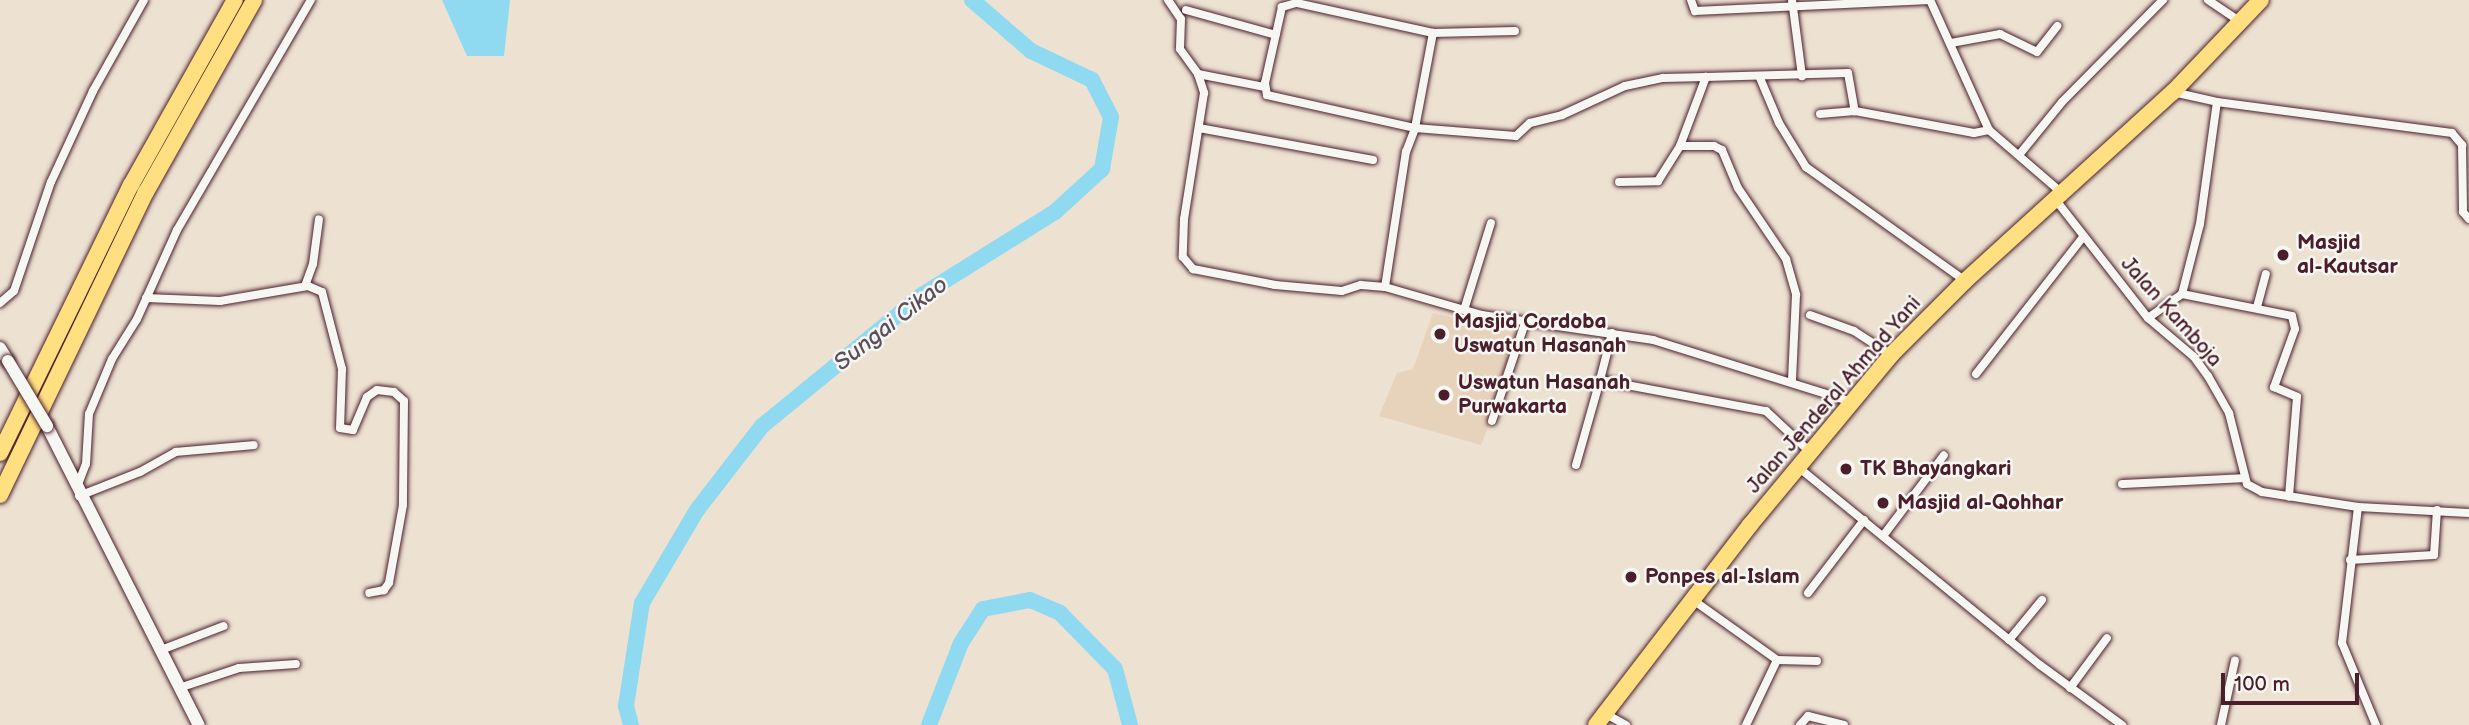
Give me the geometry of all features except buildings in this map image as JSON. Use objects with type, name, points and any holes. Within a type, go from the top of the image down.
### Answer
[{"type":"highway","points":[[0,453],[131,185],[235,0]]},
{"type":"highway","points":[[0,495],[146,192],[254,0]]},
{"type":"highway","name":"Jalan Jenderal Ahmad Yani","points":[[1600,719],[1750,525],[1802,472],[1810,452],[1854,403],[1891,355],[1965,281],[2174,92],[2239,21],[2263,2]]},
{"type":"street","points":[[0,303],[14,292],[51,182],[93,91],[144,0]]},
{"type":"street","points":[[78,493],[86,464],[89,414],[97,391],[146,298],[177,230],[312,0]]},
{"type":"street","points":[[1168,0],[1181,19]]},
{"type":"street","points":[[1188,0],[1181,19],[1180,49],[1198,74],[1204,93],[1184,219],[1187,264],[1216,275],[1275,285],[1342,291],[1361,285],[1385,287],[1464,310],[1525,323],[1612,333],[1690,350],[1854,403]]},
{"type":"street","points":[[1691,0],[1695,11],[1792,2],[1930,0],[1989,130],[1961,131],[1855,111],[1820,114]]},
{"type":"street","points":[[2019,155],[2062,102],[2164,0]]},
{"type":"street","points":[[2208,0],[2239,21]]},
{"type":"street","points":[[1792,2],[1802,76]]},
{"type":"street","points":[[1264,87],[1282,7],[1289,4],[1433,33],[1515,31]]},
{"type":"street","points":[[1186,10],[1276,35]]},
{"type":"street","points":[[1951,43],[2000,34],[2037,52],[2057,26]]},
{"type":"street","points":[[1385,287],[1406,152],[1415,128],[1433,33]]},
{"type":"street","points":[[1198,74],[1264,87],[1272,98],[1415,128],[1516,136],[1530,123],[1562,115],[1625,86],[1662,78],[1849,74],[1855,111]]},
{"type":"street","points":[[1619,182],[1656,183],[1680,146],[1706,77]]},
{"type":"street","points":[[1760,78],[1779,123],[1806,167],[1965,281]]},
{"type":"street","points":[[2174,92],[2217,102],[2452,133],[2462,145],[2463,212],[2469,219]]},
{"type":"street","points":[[2148,318],[2182,294],[2200,224],[2217,102]]},
{"type":"street","points":[[1199,128],[1373,160]]},
{"type":"street","name":"Jalan Kamboja","points":[[1989,130],[2019,155],[2059,196],[2084,236],[2148,318],[2194,357],[2221,396],[2235,435],[2243,478]]},
{"type":"street","points":[[1680,146],[1714,146],[1722,150],[1738,188],[1786,260],[1796,295],[1792,381]]},
{"type":"street","points":[[304,286],[313,264],[319,219]]},
{"type":"street","points":[[1464,310],[1491,223]]},
{"type":"street","points":[[1976,374],[2009,326],[2084,236]]},
{"type":"street","points":[[2257,307],[2266,274]]},
{"type":"street","points":[[146,298],[220,301],[304,286],[322,292],[334,327],[342,369],[338,420],[342,430],[355,428],[367,397],[377,390],[394,392],[404,401],[403,505],[389,583],[384,590],[369,593]]},
{"type":"street","points":[[2182,294],[2289,314],[2295,324],[2274,387],[2297,397],[2289,497]]},
{"type":"street","points":[[1810,315],[1854,331],[1891,355]]},
{"type":"street","points":[[1492,421],[1525,323]]},
{"type":"street","points":[[1576,465],[1612,333]]},
{"type":"street","points":[[0,348],[47,426],[78,493],[199,725]]},
{"type":"street","points":[[1600,380],[1766,411],[1810,452]]},
{"type":"street","points":[[78,493],[140,472],[176,452],[254,445]]},
{"type":"street","points":[[1883,536],[1944,454]]},
{"type":"street","points":[[1802,472],[2009,640],[2122,725]]},
{"type":"street","points":[[2122,484],[2243,478],[2262,492],[2289,497],[2358,507],[2469,513]]},
{"type":"street","points":[[2358,507],[2342,643],[2375,725]]},
{"type":"street","points":[[2350,560],[2434,555],[2438,510]]},
{"type":"street","points":[[1808,593],[1864,520]]},
{"type":"street","points":[[1693,600],[1777,660],[1817,661]]},
{"type":"street","points":[[2009,640],[2042,600]]},
{"type":"street","points":[[161,650],[224,626]]},
{"type":"street","points":[[2070,688],[2107,638]]},
{"type":"street","points":[[1746,725],[1777,660]]},
{"type":"street","points":[[2221,725],[2235,660]]},
{"type":"street","points":[[178,688],[239,668],[296,664]]},
{"type":"street","points":[[1800,725],[1808,716],[1844,725]]},
{"type":"street","points":[[1600,719],[1626,725]]},
{"type":"shaded area","name":"Uswatun Hasanah Purwakarta","points":[[1433,313],[1524,335],[1481,445],[1379,416],[1397,373],[1413,369]]},
{"type":"water","points":[[442,0],[510,0],[504,56],[467,56]]},
{"type":"waterway","name":"Sungai Cikao","points":[[631,725],[626,706],[642,603],[697,510],[762,426],[922,295],[1055,212],[1102,169],[1111,117],[1092,80],[1031,51],[972,0]]},
{"type":"waterway","name":"Sungai Cikao","points":[[929,725],[961,643],[983,609],[1030,600],[1060,613],[1115,669],[1130,725]]},
{"type":"place","name":"Masjid al-Kautsar","points":[[2283,255]]},
{"type":"place","name":"Masjid Cordoba Uswatun Hasanah","points":[[1440,334]]},
{"type":"place","name":"Uswatun Hasanah Purwakarta","points":[[1444,395]]},
{"type":"place","name":"TK Bhayangkari","points":[[1846,469]]},
{"type":"place","name":"Masjid al-Qohhar","points":[[1883,503]]},
{"type":"place","name":"Ponpes al-Islam","points":[[1631,577]]}]
